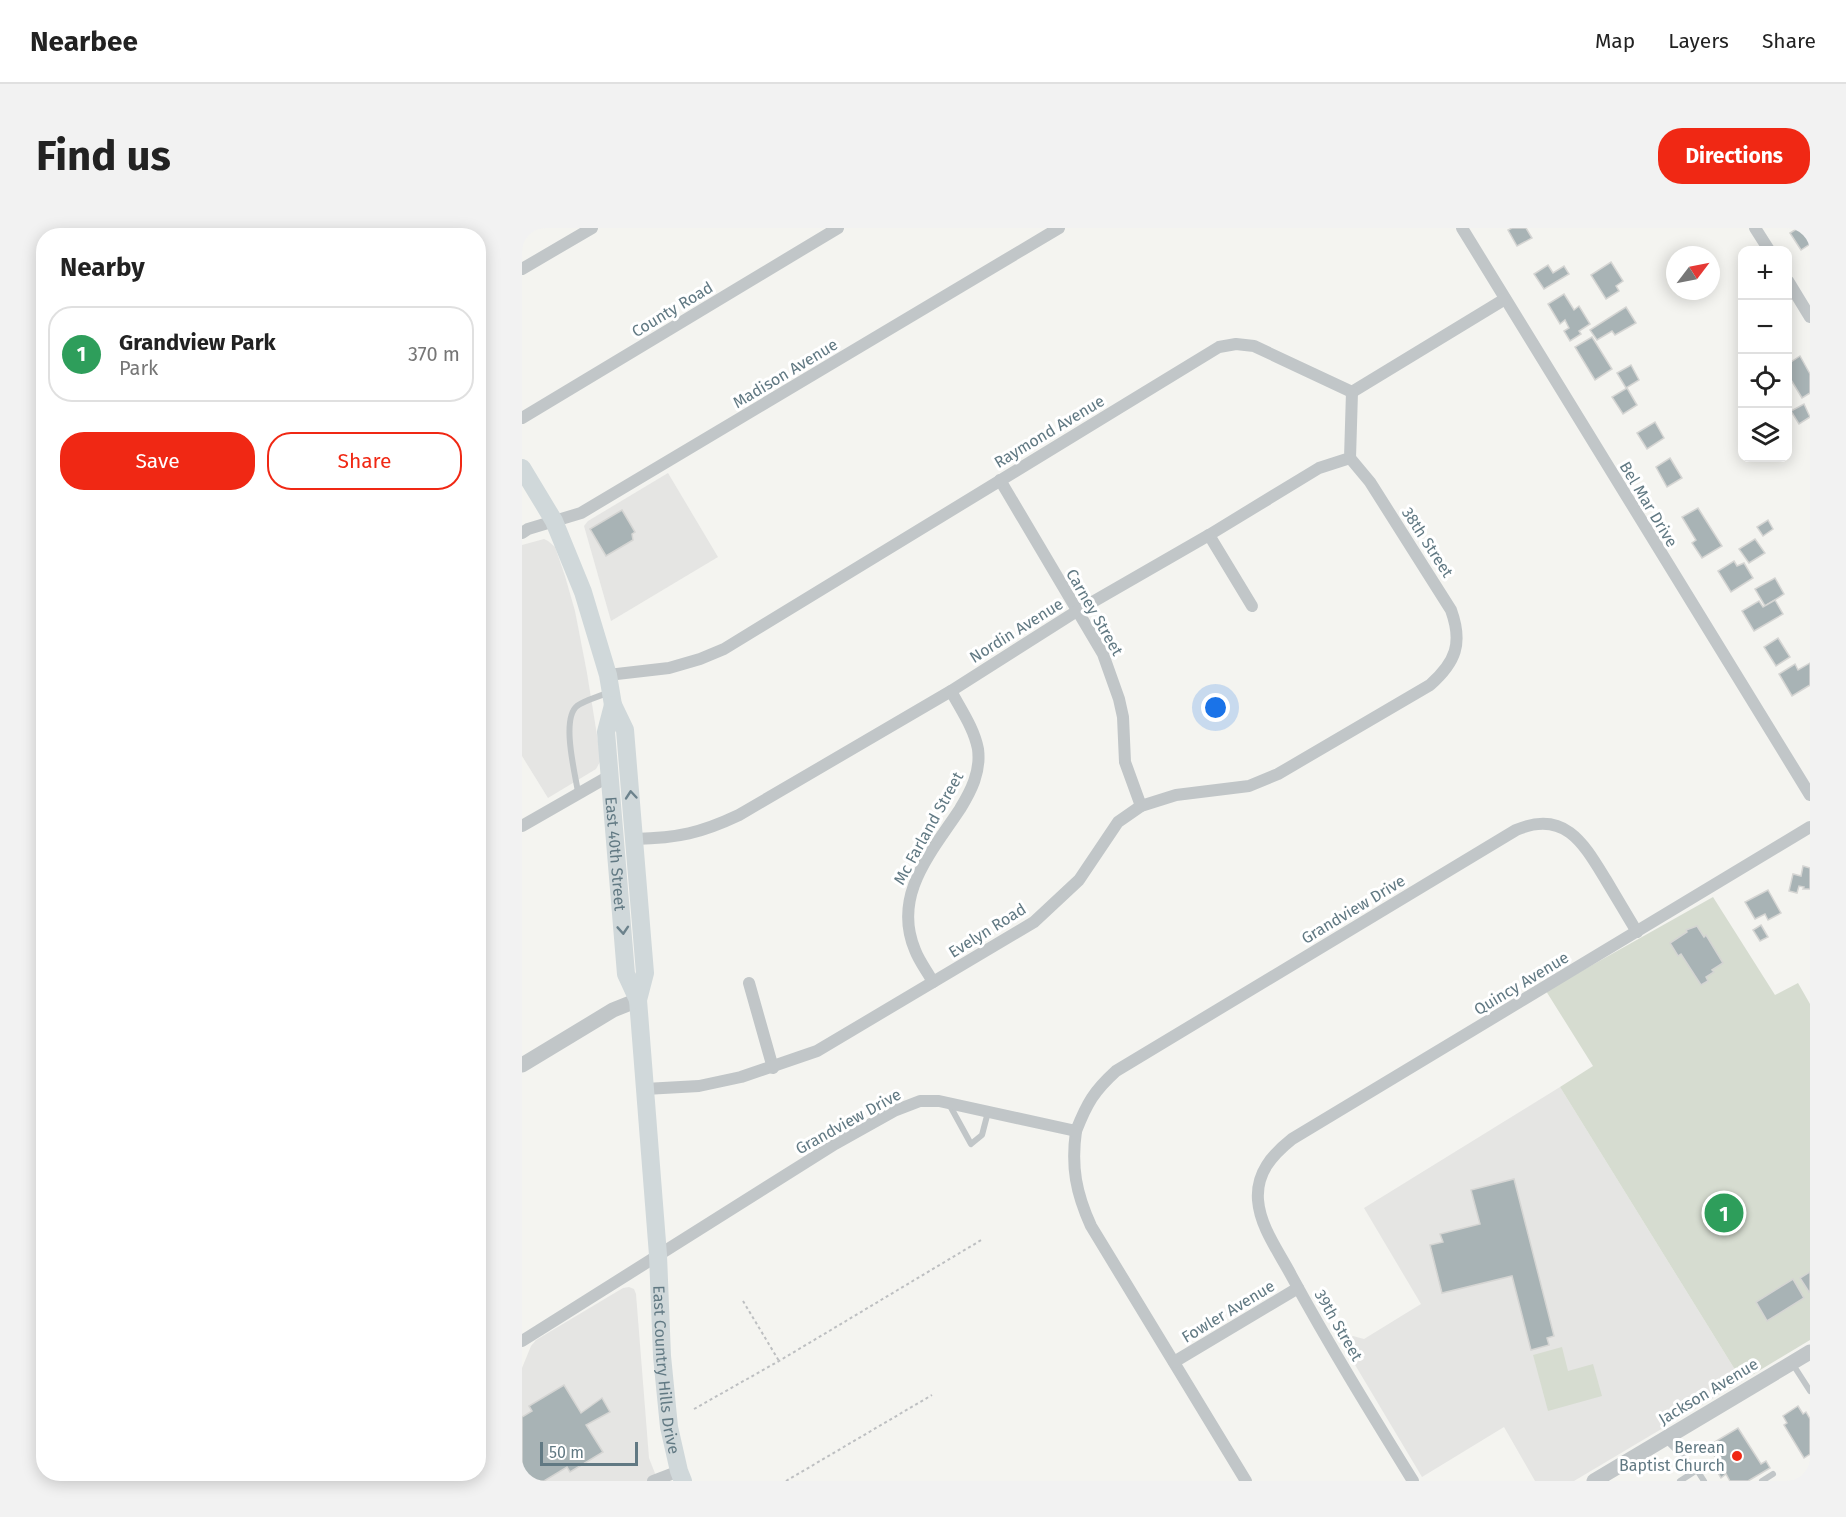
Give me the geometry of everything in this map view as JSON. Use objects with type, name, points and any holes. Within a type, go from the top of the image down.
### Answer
[{"type":"main road","name":"East 40th Street","points":[[522,468],[554,521],[584,592],[610,691],[625,730],[645,972],[638,1000],[658,1256]]},
{"type":"main road","name":"East 40th Street","points":[[610,691],[606,732],[626,974],[638,1000]]},
{"type":"main road","name":"East Country Hills Drive","points":[[658,1256],[665,1391],[669,1427],[681,1476]]},
{"type":"street","points":[[522,270],[592,228]]},
{"type":"street","name":"County Road","points":[[522,418],[838,228]]},
{"type":"street","name":"Madison Avenue","points":[[522,532],[581,513],[1059,228]]},
{"type":"street","name":"Bel Mar Drive","points":[[1462,228],[1810,795]]},
{"type":"street","points":[[1755,228],[1766,246]]},
{"type":"street","points":[[1792,288],[1810,317]]},
{"type":"street","points":[[1350,458],[1353,392],[1505,299]]},
{"type":"street","name":"Raymond Avenue","points":[[610,691],[724,649],[1219,347],[1236,344],[1254,346],[1353,392]]},
{"type":"street","name":"Nordin Avenue","points":[[635,839],[680,836],[710,828],[739,815],[951,691],[1077,611],[1319,468],[1350,458]]},
{"type":"street","name":"38th Street","points":[[1350,458],[1370,482],[1451,610],[1456,624],[1456,651]]},
{"type":"street","name":"Carney Street","points":[[1000,480],[1103,654],[1113,678],[1123,717],[1125,762],[1141,806]]},
{"type":"street","points":[[1209,535],[1252,606]]},
{"type":"street","name":"Evelyn Road","points":[[645,1089],[699,1086],[741,1077],[773,1068],[817,1050],[1034,922],[1079,880],[1118,822],[1141,806],[1176,795],[1249,786],[1278,774],[1430,685],[1450,664],[1456,651]]},
{"type":"street","name":"Mc Farland Street","points":[[933,982],[910,938],[909,898],[919,872],[967,797],[975,781],[978,766],[975,738],[951,691]]},
{"type":"street","points":[[522,826],[610,775]]},
{"type":"street","name":"Grandview Drive","points":[[1246,1481],[1091,1226],[1083,1209],[1074,1173],[1074,1150],[1077,1131],[1086,1106],[1098,1087],[1116,1071],[1516,830],[1528,825],[1541,823],[1554,825],[1569,832],[1584,844],[1637,932]]},
{"type":"street","name":"Quincy Avenue","points":[[1260,1178],[1268,1162],[1292,1138],[1810,827]]},
{"type":"street","points":[[749,982],[773,1068]]},
{"type":"street","points":[[522,1065],[613,1010],[638,1000]]},
{"type":"street","name":"Grandview Drive","points":[[522,1341],[835,1144],[894,1112],[920,1101],[949,1103],[1077,1131]]},
{"type":"street","name":"39th Street","points":[[1260,1178],[1258,1200],[1263,1223],[1298,1288],[1413,1481]]},
{"type":"street","name":"Fowler Avenue","points":[[1174,1362],[1298,1288]]},
{"type":"street","name":"Jackson Avenue","points":[[1594,1481],[1810,1352]]},
{"type":"street","points":[[653,1481],[681,1476]]},
{"type":"lane","points":[[578,792],[568,725],[571,714],[577,706],[610,691]]},
{"type":"lane","points":[[949,1103],[971,1144],[982,1135],[988,1112]]},
{"type":"lane","points":[[1792,1362],[1810,1391]]},
{"type":"lane","points":[[1665,1438],[1698,1470],[1704,1481]]},
{"type":"lane","points":[[1680,1481],[1698,1470]]},
{"type":"lane","points":[[1762,1481],[1773,1474]]},
{"type":"path","points":[[694,1409],[983,1239]]},
{"type":"path","points":[[743,1301],[779,1361]]},
{"type":"path","points":[[786,1481],[932,1395]]},
{"type":"shaded area","points":[[668,473],[718,557],[611,621],[584,526],[588,521]]},
{"type":"shaded area","points":[[544,539],[555,547],[575,611],[601,760],[596,769],[548,798],[522,756],[522,545]]},
{"type":"shaded area","points":[[1713,897],[1775,995],[1798,983],[1810,1004],[1810,1340],[1742,1381],[1560,1087],[1593,1066],[1546,991]]},
{"type":"shaded area","points":[[1560,1087],[1742,1381],[1574,1481],[1535,1481],[1504,1427],[1422,1477],[1342,1343],[1353,1336],[1364,1339],[1421,1304],[1364,1208]]},
{"type":"shaded area","points":[[623,1288],[634,1289],[636,1294],[649,1458],[658,1481],[522,1481],[522,1368],[531,1346],[536,1340]]},
{"type":"shaded area","points":[[1562,1347],[1568,1371],[1593,1364],[1602,1396],[1548,1411],[1533,1355]]},
{"type":"building","points":[[1526,228],[1532,238],[1517,246],[1508,230]]},
{"type":"building","points":[[1798,228],[1808,228],[1810,232],[1810,244],[1801,250],[1790,233]]},
{"type":"building","points":[[1611,262],[1623,281],[1616,286],[1619,291],[1606,299],[1591,275]]},
{"type":"building","points":[[1548,265],[1553,273],[1564,266],[1569,274],[1544,289],[1534,274]]},
{"type":"building","points":[[1564,294],[1574,310],[1579,306],[1590,324],[1570,341],[1564,331],[1569,328],[1565,320],[1560,324],[1548,304]]},
{"type":"building","points":[[1626,307],[1636,323],[1615,335],[1612,331],[1597,340],[1590,330]]},
{"type":"building","points":[[1592,337],[1612,369],[1595,380],[1575,347]]},
{"type":"building","points":[[1800,356],[1810,374],[1810,393],[1802,398],[1792,382],[1792,361]]},
{"type":"building","points":[[1631,365],[1639,380],[1626,388],[1617,373]]},
{"type":"building","points":[[1627,388],[1637,405],[1623,414],[1612,397]]},
{"type":"building","points":[[1804,404],[1810,417],[1799,424],[1792,410]]},
{"type":"building","points":[[1655,422],[1664,438],[1647,449],[1637,433]]},
{"type":"building","points":[[1670,458],[1682,478],[1667,487],[1656,467]]},
{"type":"building","points":[[1698,508],[1722,546],[1702,558],[1692,543],[1696,540],[1682,517]]},
{"type":"building","points":[[622,510],[635,532],[632,534],[633,540],[606,556],[590,529]]},
{"type":"building","points":[[1768,520],[1773,529],[1763,536],[1757,527]]},
{"type":"building","points":[[1755,539],[1765,553],[1749,563],[1739,549]]},
{"type":"building","points":[[1734,561],[1737,566],[1744,563],[1753,578],[1731,592],[1718,571]]},
{"type":"building","points":[[1775,578],[1784,594],[1765,606],[1755,589]]},
{"type":"building","points":[[1775,600],[1783,614],[1754,631],[1742,611],[1759,601],[1763,607]]},
{"type":"building","points":[[1778,638],[1790,657],[1776,666],[1764,647]]},
{"type":"building","points":[[1810,663],[1810,685],[1792,696],[1779,674],[1795,664],[1798,670]]},
{"type":"building","points":[[1803,866],[1810,868],[1810,889],[1803,889],[1804,887],[1799,886],[1797,893],[1789,891],[1793,874],[1801,876]]},
{"type":"building","points":[[1768,890],[1781,913],[1768,920],[1765,914],[1755,919],[1745,902]]},
{"type":"building","points":[[1761,925],[1768,937],[1760,941],[1753,930]]},
{"type":"building","points":[[1697,926],[1704,937],[1706,935],[1723,963],[1712,970],[1714,972],[1706,977],[1708,981],[1701,985],[1681,954],[1678,956],[1670,943],[1687,932],[1686,930]]},
{"type":"building","points":[[1514,1179],[1554,1336],[1547,1338],[1549,1345],[1531,1350],[1512,1276],[1442,1293],[1430,1245],[1443,1242],[1440,1234],[1480,1224],[1471,1190]]},
{"type":"building","points":[[1810,1272],[1810,1291],[1809,1292],[1800,1278]]},
{"type":"building","points":[[1793,1279],[1804,1298],[1767,1321],[1756,1302]]},
{"type":"building","points":[[564,1385],[581,1413],[602,1398],[610,1412],[586,1425],[603,1452],[570,1472],[567,1467],[544,1481],[522,1481],[522,1417],[532,1411],[529,1406]]},
{"type":"building","points":[[1798,1406],[1803,1414],[1806,1412],[1810,1419],[1810,1454],[1804,1458],[1784,1425],[1787,1423],[1783,1416]]},
{"type":"building","points":[[1738,1428],[1761,1464],[1766,1461],[1770,1468],[1748,1481],[1730,1481],[1726,1474],[1721,1478],[1712,1463],[1717,1460],[1708,1446]]},
{"type":"place","name":"Grandview Park","points":[[1724,1213]]},
{"type":"place","name":"Berean Baptist Church","points":[[1737,1456]]}]
